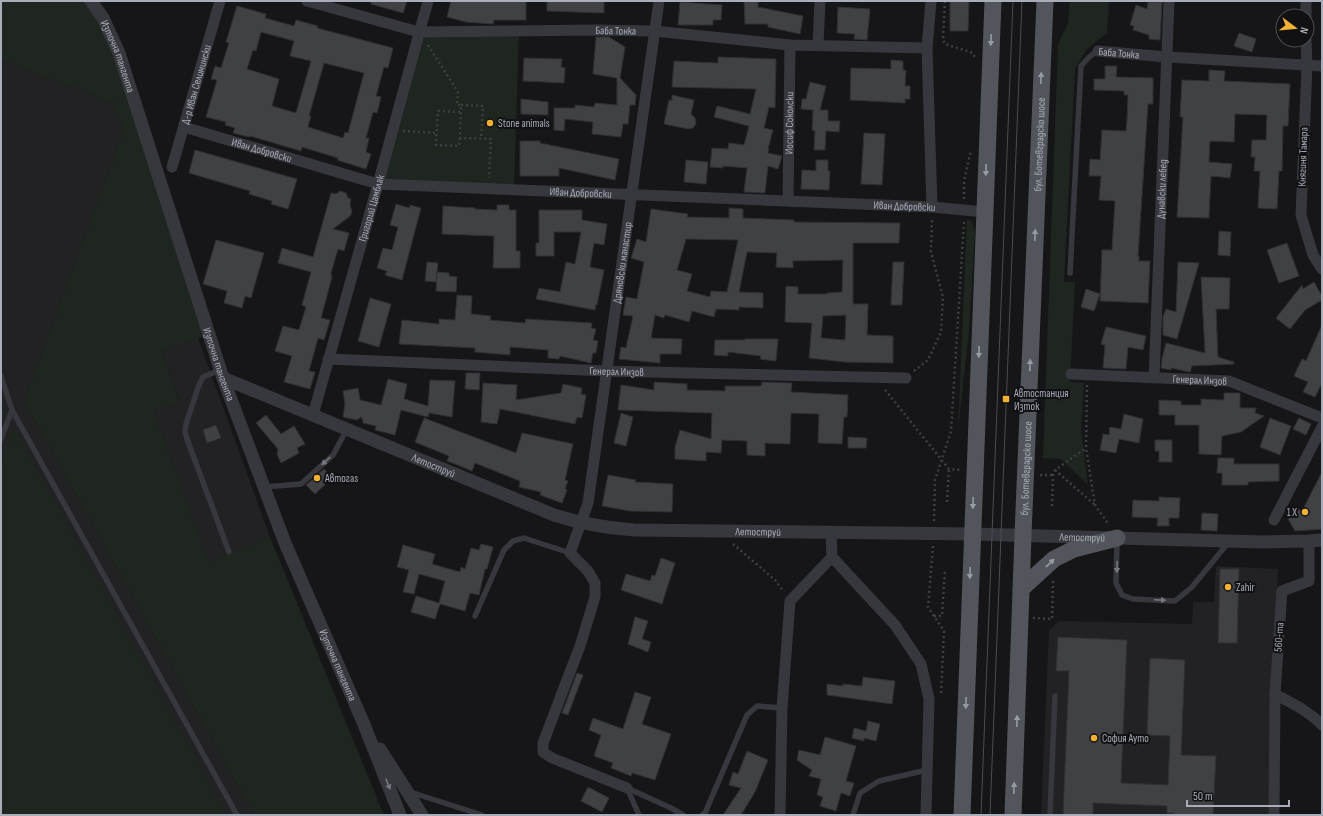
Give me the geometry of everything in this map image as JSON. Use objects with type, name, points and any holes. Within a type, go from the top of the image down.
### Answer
[{"type":"main road","points":[[962,815],[993,1]]},
{"type":"main road","name":"бул. Ботевградско шосе","points":[[1013,815],[1045,1]]},
{"type":"main road","points":[[1021,590],[1054,559],[1074,549],[1117,538]]},
{"type":"street","name":"Източна тангента","points":[[91,1],[103,18],[119,53],[221,374],[285,543],[363,722],[400,815]]},
{"type":"street","name":"Д-р Иван Селимински","points":[[172,167],[220,1]]},
{"type":"street","name":"Баба Тонка","points":[[307,1],[419,32],[589,30],[654,31],[790,45],[927,48]]},
{"type":"street","name":"Григорий Цамблак","points":[[312,414],[393,131],[428,1]]},
{"type":"street","name":"Дряновски манастир","points":[[570,553],[588,503],[606,371],[633,194],[659,1]]},
{"type":"street","points":[[818,45],[820,1]]},
{"type":"street","points":[[931,1],[927,48],[932,207]]},
{"type":"street","name":"Дунавски лебед","points":[[1154,378],[1169,1]]},
{"type":"street","name":"Иосиф Соколски","points":[[788,201],[790,45]]},
{"type":"street","name":"Княгиня Тамара","points":[[1306,48],[1301,215],[1313,256],[1322,269]]},
{"type":"street","name":"Баба Тонка","points":[[1098,51],[1167,57],[1322,66]]},
{"type":"street","name":"Иван Добровски","points":[[184,127],[378,184],[932,207],[985,212]]},
{"type":"street","name":"Генерал Инзов","points":[[328,359],[606,371],[906,378]]},
{"type":"street","name":"Летоструй","points":[[221,374],[347,429],[554,515],[582,523],[610,528],[634,530],[934,533],[1230,541],[1316,540]]},
{"type":"street","name":"Генерал Инзов","points":[[1071,374],[1229,381],[1322,418]]},
{"type":"street","points":[[1274,520],[1322,427]]},
{"type":"street","points":[[831,532],[832,557],[895,625],[921,664],[929,699],[926,815]]},
{"type":"street","name":"560-та","points":[[1275,694],[1282,591],[1309,581],[1316,540]]},
{"type":"street","points":[[570,553],[588,571],[595,583],[595,597],[580,646],[543,743],[543,752],[552,758],[627,788]]},
{"type":"street","points":[[780,815],[782,708],[790,601],[832,557]]},
{"type":"street","points":[[1274,815],[1275,694],[1298,706],[1322,725]]},
{"type":"street","name":"Източна тангента","points":[[363,722],[422,815]]},
{"type":"lane","name":"Баба Тонка","points":[[1070,273],[1081,66],[1089,57],[1098,51]]},
{"type":"lane","points":[[221,374],[210,373],[203,377],[186,424],[185,432],[229,552]]},
{"type":"lane","points":[[1,376],[12,410],[237,815]]},
{"type":"lane","points":[[1,439],[12,410]]},
{"type":"lane","points":[[264,487],[301,484],[333,455],[347,429]]},
{"type":"lane","points":[[475,616],[504,550],[513,541],[524,538],[570,553]]},
{"type":"lane","points":[[1117,538],[1116,583],[1122,595],[1133,599],[1175,601],[1192,587],[1230,541]]},
{"type":"lane","points":[[1050,815],[1055,696]]},
{"type":"lane","points":[[702,815],[705,813],[747,715],[757,706],[782,708]]},
{"type":"lane","points":[[853,815],[860,793],[879,781],[928,770]]},
{"type":"lane","points":[[627,788],[639,815]]},
{"type":"lane","points":[[627,788],[684,815]]},
{"type":"lane","points":[[407,791],[482,815]]},
{"type":"path","points":[[946,1],[943,40],[945,44],[972,54],[977,62]]},
{"type":"path","points":[[419,32],[458,92],[457,105],[483,106],[481,139]]},
{"type":"path","points":[[461,105],[461,112],[460,138],[459,146],[436,145],[438,111],[461,112]]},
{"type":"path","points":[[393,131],[437,133]]},
{"type":"path","points":[[460,138],[491,140],[488,188]]},
{"type":"path","points":[[945,570],[942,616],[934,616],[928,607],[934,533],[935,480],[951,431],[965,210],[964,181],[972,143]]},
{"type":"path","points":[[906,378],[928,360],[941,332],[943,297],[931,252],[932,207]]},
{"type":"path","points":[[1087,374],[1086,448],[1095,505]]},
{"type":"path","points":[[875,377],[949,470],[947,502]]},
{"type":"path","points":[[1052,506],[1053,475],[1055,470],[1086,448]]},
{"type":"path","points":[[949,470],[974,471]]},
{"type":"path","points":[[1055,470],[1095,505],[1117,538]]},
{"type":"path","points":[[718,531],[775,580],[790,601]]},
{"type":"path","points":[[1020,618],[1052,618],[1054,574]]},
{"type":"shaded area","points":[[1,1],[91,1],[103,18],[209,334],[162,352],[180,402],[154,411],[209,561],[270,537],[384,815],[254,815],[24,401],[124,129],[112,103],[1,60]]},
{"type":"shaded area","points":[[1070,1],[1109,1],[1107,33],[1086,50],[1075,69],[1064,282],[1075,282],[1070,382],[1084,383],[1081,430],[1088,485],[1061,459],[1043,458],[1058,44],[1068,23]]},
{"type":"shaded area","points":[[519,30],[514,190],[378,184],[419,32]]},
{"type":"shaded area","points":[[1,60],[112,103],[124,129],[24,401],[254,815],[1,815]]},
{"type":"shaded area","points":[[967,219],[972,222],[975,232],[969,331],[958,430]]},
{"type":"shaded area","points":[[198,338],[270,537],[209,562],[154,411],[180,401],[162,352]]},
{"type":"shaded area","points":[[14,427],[227,815],[1,815],[1,461]]},
{"type":"shaded area","points":[[1216,566],[1278,569],[1269,815],[1041,815],[1049,630],[1059,621],[1192,624],[1193,602],[1214,602]]},
{"type":"building","points":[[371,1],[407,1],[403,13],[371,4]]},
{"type":"building","points":[[451,1],[526,1],[526,20],[494,20],[493,24],[466,22],[447,17]]},
{"type":"building","points":[[547,1],[604,1],[604,13],[547,11]]},
{"type":"building","points":[[744,1],[758,1],[758,7],[803,16],[800,34],[768,27],[768,24],[745,24]]},
{"type":"building","points":[[950,1],[969,1],[968,31],[950,31]]},
{"type":"building","points":[[680,2],[722,5],[721,20],[713,20],[713,25],[678,25]]},
{"type":"building","points":[[1148,2],[1162,2],[1160,40],[1149,39],[1149,35],[1133,30],[1134,26],[1130,25],[1136,5],[1147,9]]},
{"type":"building","points":[[237,6],[266,14],[265,18],[294,26],[296,20],[318,26],[317,28],[393,48],[388,68],[384,67],[376,96],[381,97],[377,113],[373,112],[366,138],[369,138],[366,152],[371,154],[366,169],[337,160],[338,158],[302,147],[301,151],[250,136],[233,133],[235,128],[225,125],[226,122],[206,117],[217,80],[211,79],[215,66],[221,68],[229,43],[226,42]],"holes":[[[261,32],[294,41],[290,56],[311,61],[296,113],[272,106],[279,79],[247,69],[253,50],[256,51]],[[324,63],[364,73],[348,133],[345,132],[343,138],[308,127],[311,116],[309,116]]]},
{"type":"building","points":[[838,7],[870,9],[867,40],[854,39],[855,34],[837,33]]},
{"type":"building","points":[[1239,33],[1256,39],[1252,52],[1234,46]]},
{"type":"building","points":[[596,37],[609,37],[625,47],[620,78],[636,95],[635,105],[630,105],[628,124],[623,124],[621,137],[592,134],[593,122],[565,119],[564,131],[554,130],[554,108],[575,108],[575,105],[594,107],[595,103],[617,105],[617,78],[593,74]]},
{"type":"building","points":[[718,57],[776,59],[775,108],[769,107],[764,128],[773,130],[768,153],[782,156],[778,169],[768,166],[765,193],[744,192],[747,168],[723,166],[723,168],[710,167],[712,148],[728,149],[729,143],[744,145],[749,126],[714,117],[717,106],[750,114],[756,89],[672,87],[674,61],[718,63]]},
{"type":"building","points":[[524,58],[562,59],[561,67],[565,68],[564,83],[523,81]]},
{"type":"building","points":[[891,60],[903,61],[903,70],[906,70],[905,86],[910,86],[910,99],[905,99],[905,103],[850,100],[851,68],[891,69]]},
{"type":"building","points":[[1105,66],[1117,66],[1116,77],[1153,78],[1153,104],[1148,104],[1138,256],[1139,261],[1150,261],[1148,303],[1100,301],[1102,250],[1112,250],[1115,201],[1099,200],[1101,176],[1089,176],[1090,159],[1100,160],[1102,130],[1126,131],[1128,95],[1124,95],[1124,91],[1094,90],[1094,79],[1105,79]]},
{"type":"building","points":[[1209,70],[1225,71],[1224,81],[1290,84],[1288,126],[1283,126],[1282,171],[1279,171],[1277,209],[1258,208],[1260,171],[1254,171],[1255,157],[1251,157],[1252,140],[1266,140],[1267,115],[1235,114],[1234,142],[1210,141],[1209,162],[1232,164],[1230,178],[1211,176],[1209,218],[1177,217],[1183,117],[1180,117],[1182,80],[1209,81]]},
{"type":"building","points":[[810,82],[826,86],[820,110],[828,110],[828,121],[840,121],[839,132],[826,131],[825,150],[814,150],[815,131],[812,130],[813,110],[801,109],[802,99],[806,99]]},
{"type":"building","points":[[672,95],[694,100],[691,114],[695,118],[696,124],[693,128],[688,129],[664,124],[669,100],[672,101]]},
{"type":"building","points":[[521,99],[548,102],[548,115],[521,114]]},
{"type":"building","points":[[864,133],[885,134],[882,185],[861,184]]},
{"type":"building","points":[[520,141],[540,141],[540,143],[619,159],[615,180],[559,168],[559,176],[520,176]]},
{"type":"building","points":[[195,150],[297,179],[288,209],[271,204],[272,201],[249,194],[250,191],[189,173]]},
{"type":"building","points":[[686,160],[708,162],[706,184],[684,182]]},
{"type":"building","points":[[816,160],[828,160],[828,171],[830,171],[829,190],[801,189],[802,170],[816,171]]},
{"type":"building","points":[[340,191],[346,193],[348,198],[351,199],[350,204],[352,213],[333,229],[349,233],[344,251],[338,249],[331,273],[332,277],[321,318],[330,320],[324,340],[318,338],[309,371],[315,372],[310,389],[284,382],[292,356],[275,351],[283,326],[299,330],[306,307],[302,305],[311,272],[278,263],[282,248],[313,257],[331,193],[336,194]]},
{"type":"building","points":[[396,204],[409,208],[410,205],[421,208],[402,280],[385,275],[387,271],[377,268],[383,248],[392,250],[398,227],[390,225]]},
{"type":"building","points":[[497,205],[509,205],[509,210],[516,210],[516,251],[520,251],[520,268],[493,268],[494,236],[442,234],[443,206],[497,210]]},
{"type":"building","points":[[729,208],[743,209],[743,218],[794,220],[794,222],[900,223],[899,243],[853,243],[853,304],[868,304],[867,335],[893,336],[893,363],[845,362],[809,358],[812,323],[785,322],[786,286],[798,287],[798,294],[827,294],[842,292],[843,260],[793,261],[793,268],[776,267],[777,253],[747,252],[739,292],[763,293],[763,308],[739,307],[739,310],[716,309],[714,317],[692,311],[689,322],[665,315],[664,318],[655,315],[651,338],[682,339],[681,354],[660,354],[660,363],[619,359],[621,347],[626,348],[633,316],[623,315],[626,297],[637,299],[644,262],[631,258],[637,239],[646,242],[651,209],[688,214],[687,217],[729,218]],"holes":[[[686,239],[738,240],[727,292],[711,291],[710,297],[687,291],[692,274],[677,270]],[[846,315],[845,340],[821,338],[823,316]]]},
{"type":"building","points":[[539,210],[582,210],[582,220],[607,224],[604,245],[594,243],[590,267],[604,270],[595,310],[536,299],[539,288],[560,292],[566,262],[575,264],[581,232],[554,232],[554,256],[536,256],[536,243],[539,243]]},
{"type":"building","points":[[1219,231],[1231,232],[1230,256],[1218,255]]},
{"type":"building","points":[[216,240],[264,253],[251,298],[245,296],[242,308],[224,303],[227,291],[203,284]]},
{"type":"building","points":[[1287,243],[1299,276],[1279,283],[1267,250]]},
{"type":"building","points":[[427,262],[438,263],[436,282],[425,281]]},
{"type":"building","points":[[893,262],[904,262],[902,305],[891,305]]},
{"type":"building","points":[[1178,262],[1199,263],[1177,339],[1163,335],[1163,317],[1166,309],[1176,312]]},
{"type":"building","points":[[437,272],[449,273],[449,276],[457,277],[456,292],[436,291]]},
{"type":"building","points":[[1201,277],[1230,278],[1229,309],[1216,309],[1218,357],[1234,362],[1234,364],[1192,366],[1190,372],[1171,368],[1171,370],[1161,368],[1166,343],[1205,353]]},
{"type":"building","points":[[1314,282],[1322,296],[1322,300],[1305,310],[1290,329],[1276,318],[1302,285],[1303,289]]},
{"type":"building","points":[[1086,289],[1100,294],[1094,311],[1081,307]]},
{"type":"building","points":[[457,295],[472,296],[471,314],[491,316],[490,320],[525,323],[526,319],[592,323],[591,328],[596,329],[593,340],[598,341],[596,353],[593,353],[591,363],[560,356],[559,359],[548,358],[548,350],[510,347],[510,355],[475,352],[475,348],[399,344],[402,320],[439,324],[439,319],[455,320]]},
{"type":"building","points":[[370,298],[391,304],[379,347],[358,341]]},
{"type":"building","points":[[1322,325],[1322,383],[1315,397],[1303,392],[1308,382],[1294,376],[1302,359],[1306,361]]},
{"type":"building","points":[[1106,327],[1146,336],[1143,350],[1128,347],[1126,369],[1103,368],[1105,345],[1101,344]]},
{"type":"building","points":[[778,339],[776,361],[760,359],[761,356],[728,352],[728,356],[714,355],[715,340]]},
{"type":"building","points":[[466,373],[480,373],[479,390],[465,389]]},
{"type":"building","points":[[388,379],[407,384],[404,399],[428,406],[430,380],[455,381],[452,417],[429,413],[428,417],[401,410],[395,435],[375,430],[376,426],[363,423],[361,417],[357,420],[343,417],[345,404],[343,391],[358,388],[360,400],[381,405]]},
{"type":"building","points":[[654,382],[687,384],[687,390],[725,391],[725,386],[761,386],[762,382],[792,383],[791,392],[848,395],[847,417],[844,417],[842,444],[818,443],[819,414],[791,413],[790,444],[765,443],[765,456],[747,455],[747,441],[722,440],[721,453],[706,452],[706,461],[675,459],[675,447],[680,430],[711,439],[712,413],[618,410],[621,385],[654,390]]},
{"type":"building","points":[[483,383],[517,385],[516,400],[561,393],[563,384],[582,388],[581,394],[586,395],[582,418],[577,417],[575,424],[500,409],[497,424],[481,422]]},
{"type":"building","points":[[1224,393],[1240,393],[1240,408],[1256,408],[1255,413],[1264,416],[1241,432],[1222,436],[1221,455],[1199,454],[1199,425],[1175,425],[1175,415],[1159,415],[1159,400],[1181,401],[1181,405],[1201,405],[1201,399],[1224,400]]},
{"type":"building","points":[[621,413],[633,417],[626,446],[614,443]]},
{"type":"building","points":[[1124,414],[1143,419],[1139,443],[1119,439],[1116,453],[1100,450],[1103,434],[1109,435],[1110,427],[1121,429]]},
{"type":"building","points":[[266,415],[281,434],[294,426],[305,444],[297,448],[299,453],[281,463],[277,454],[278,449],[256,423]]},
{"type":"building","points":[[424,418],[516,453],[522,433],[573,444],[565,480],[568,481],[565,489],[567,490],[562,503],[540,495],[541,492],[519,487],[520,481],[475,463],[472,471],[447,461],[449,456],[415,442]]},
{"type":"building","points":[[1270,418],[1291,426],[1280,455],[1260,447]]},
{"type":"building","points":[[1299,418],[1311,424],[1306,435],[1293,429]]},
{"type":"building","points":[[216,425],[221,438],[207,443],[203,430]]},
{"type":"building","points":[[848,437],[867,438],[866,448],[848,448]]},
{"type":"building","points":[[1155,440],[1172,440],[1172,462],[1159,462],[1159,451],[1155,451]]},
{"type":"building","points":[[1218,458],[1234,458],[1234,464],[1279,464],[1279,481],[1248,482],[1248,485],[1222,485],[1222,473],[1217,473]]},
{"type":"building","points":[[324,469],[332,478],[315,494],[306,485]]},
{"type":"building","points":[[1322,472],[1322,529],[1295,531],[1288,519],[1294,507],[1302,511]]},
{"type":"building","points":[[608,475],[636,480],[635,482],[673,484],[672,512],[630,511],[602,506]]},
{"type":"building","points":[[1159,497],[1180,498],[1179,518],[1169,518],[1169,526],[1157,526],[1158,518],[1132,517],[1133,500],[1159,501]]},
{"type":"building","points":[[1202,513],[1218,514],[1217,531],[1201,530]]},
{"type":"building","points":[[481,544],[493,547],[487,569],[485,569],[479,595],[470,593],[465,611],[440,604],[435,619],[411,612],[416,596],[439,603],[445,581],[419,574],[414,594],[403,592],[409,570],[397,567],[403,545],[435,554],[432,564],[460,572],[461,567],[465,569],[471,548],[479,550]]},
{"type":"building","points":[[661,558],[675,563],[662,604],[621,590],[626,574],[650,581],[652,575],[655,576]]},
{"type":"building","points":[[1220,569],[1239,569],[1237,643],[1218,643]]},
{"type":"building","points":[[635,617],[648,621],[642,639],[651,642],[648,652],[628,644]]},
{"type":"building","points":[[1058,637],[1127,640],[1121,783],[1168,785],[1170,736],[1147,735],[1150,658],[1185,660],[1181,755],[1216,756],[1213,815],[1173,815],[1174,813],[1167,813],[1167,806],[1093,803],[1093,815],[1063,815],[1069,671],[1056,671]]},
{"type":"building","points":[[577,673],[583,675],[568,715],[562,713]]},
{"type":"building","points":[[863,677],[895,681],[892,704],[827,695],[827,684],[862,686]]},
{"type":"building","points":[[635,692],[651,697],[642,724],[671,734],[655,780],[632,773],[631,776],[611,768],[613,763],[594,756],[601,735],[589,730],[593,718],[623,729]]},
{"type":"building","points":[[868,721],[880,724],[876,741],[864,738],[864,741],[852,738],[854,728],[866,731]]},
{"type":"building","points":[[825,737],[856,746],[846,781],[854,783],[850,796],[841,793],[836,811],[820,806],[823,797],[817,795],[821,779],[809,776],[812,770],[797,760],[799,750],[820,755]]},
{"type":"building","points":[[747,751],[768,760],[755,792],[741,815],[723,815],[741,788],[729,785],[733,772],[738,774]]},
{"type":"building","points":[[588,787],[609,798],[602,812],[581,801]]},
{"type":"tram line","points":[[981,815],[1013,1]]},
{"type":"tram line","points":[[990,815],[1022,1]]},
{"type":"place","name":"Stone animals","points":[[490,123]]},
{"type":"place","name":"Автостанция Изток","points":[[1006,399]]},
{"type":"place","name":"Автогаѕ","points":[[317,478]]},
{"type":"place","name":"1 Х","points":[[1305,512]]},
{"type":"place","name":"Zahir","points":[[1228,587]]},
{"type":"place","name":"София Ауто","points":[[1094,738]]}]
